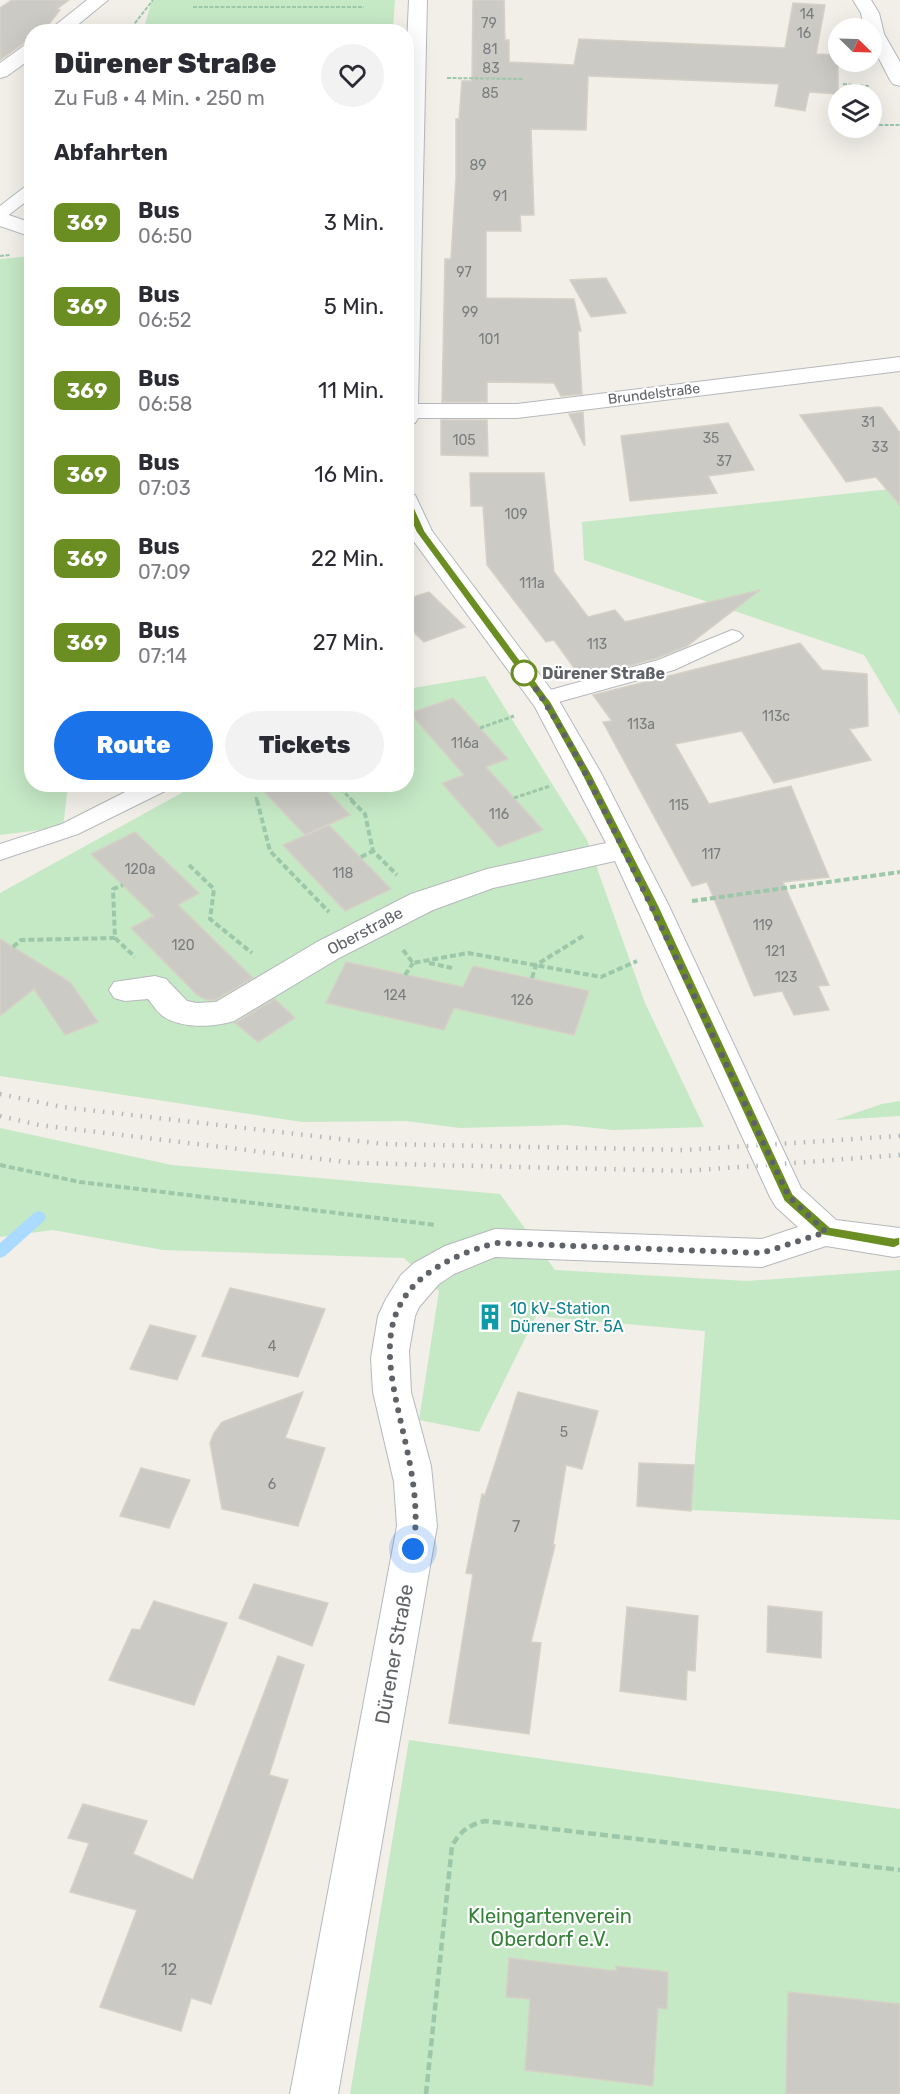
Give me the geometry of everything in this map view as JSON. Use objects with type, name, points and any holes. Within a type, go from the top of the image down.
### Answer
[{"type":"street","points":[[67,24],[99,0]]},
{"type":"street","points":[[414,96],[417,77],[418,0]]},
{"type":"street","points":[[862,0],[870,13],[874,34],[900,80]]},
{"type":"street","points":[[0,72],[24,55]]},
{"type":"street","points":[[0,216],[24,227]]},
{"type":"street","name":"Brundelstraße","points":[[414,411],[517,411],[900,364]]},
{"type":"street","points":[[414,536],[544,699],[586,773],[653,906],[789,1197],[826,1232],[900,1242]]},
{"type":"street","name":"Oberstraße","points":[[125,990],[155,987],[176,1009],[196,1015],[222,1013],[365,930],[422,902],[487,879],[623,849]]},
{"type":"street","name":"Dürener Straße","points":[[314,2094],[417,1526],[413,1475],[392,1389],[389,1354],[394,1320],[400,1304],[411,1287],[425,1273],[461,1254],[495,1243],[762,1253],[826,1232]]},
{"type":"lane","points":[[0,216],[24,196]]},
{"type":"lane","points":[[544,699],[666,665],[732,636]]},
{"type":"lane","points":[[0,852],[70,830],[145,792]]},
{"type":"path","points":[[135,24],[153,0]]},
{"type":"path","points":[[222,7],[223,0]]},
{"type":"path","points":[[281,7],[282,0]]},
{"type":"path","points":[[337,7],[338,0]]},
{"type":"path","points":[[192,7],[364,8]]},
{"type":"path","points":[[417,77],[524,79]]},
{"type":"path","points":[[882,125],[900,125]]},
{"type":"path","points":[[344,792],[365,814],[373,851],[422,902]]},
{"type":"path","points":[[256,797],[270,851],[365,930],[411,958],[413,963]]},
{"type":"path","points":[[361,857],[373,851]]},
{"type":"path","points":[[189,865],[214,889],[210,919],[281,977]]},
{"type":"path","points":[[653,906],[900,872]]},
{"type":"path","points":[[13,947],[21,940],[115,938],[114,889],[123,885]]},
{"type":"path","points":[[532,978],[536,965],[583,936]]},
{"type":"path","points":[[425,963],[468,953],[601,977],[670,946]]},
{"type":"path","points":[[413,963],[425,963],[452,969]]},
{"type":"path","points":[[405,975],[413,963]]},
{"type":"path","points":[[0,1165],[80,1182],[426,1222],[495,1243]]},
{"type":"path","points":[[426,2094],[452,1846],[459,1831],[469,1824],[485,1821],[900,1870]]},
{"type":"green space","points":[[152,0],[395,0],[393,24],[145,24]]},
{"type":"green space","points":[[24,257],[24,792],[67,792],[63,827],[0,835],[0,259]]},
{"type":"green space","points":[[900,488],[900,715],[864,655],[584,560],[582,522]]},
{"type":"green space","points":[[485,676],[587,840],[645,1003],[704,1127],[613,1130],[567,1125],[460,1128],[406,1121],[302,1122],[0,1076],[0,893],[183,792],[414,792],[414,688]]},
{"type":"green space","points":[[900,1101],[900,1116],[835,1120],[882,1104]]},
{"type":"green space","points":[[0,1128],[172,1165],[500,1194],[555,1270],[747,1281],[900,1270],[900,1520],[691,1510],[705,1331],[536,1316],[479,1432],[419,1420],[439,1291],[404,1258],[163,1250],[53,1230],[0,1237]]},
{"type":"green space","name":"Kleingartenverein Oberdorf e.V.","points":[[409,1740],[900,1809],[900,2094],[350,2094]]},
{"type":"building","points":[[12,0],[69,0],[57,9],[60,10],[49,24],[24,24],[24,43],[0,60],[0,8]]},
{"type":"building","points":[[473,0],[504,0],[505,40],[509,40],[509,62],[574,65],[579,39],[785,48],[793,3],[825,5],[816,54],[828,55],[828,72],[838,72],[838,84],[828,84],[828,93],[809,92],[805,111],[775,106],[779,84],[588,76],[586,130],[531,129],[534,215],[520,215],[521,231],[486,231],[486,298],[574,299],[581,331],[578,331],[582,394],[561,396],[554,383],[487,382],[487,402],[442,402],[445,259],[451,259],[456,178],[456,119],[459,119],[462,81],[472,81]]},
{"type":"building","points":[[606,278],[626,313],[591,317],[570,280]]},
{"type":"building","points":[[882,408],[900,433],[900,505],[876,477],[846,482],[800,415]]},
{"type":"building","points":[[583,412],[585,445],[569,414]]},
{"type":"building","points":[[441,420],[487,420],[488,456],[441,455]]},
{"type":"building","points":[[728,423],[754,470],[708,476],[717,493],[630,501],[621,436]]},
{"type":"building","points":[[470,473],[544,473],[554,572],[588,617],[615,610],[625,622],[760,590],[687,646],[657,658],[582,679],[554,640],[546,642],[487,565],[483,506],[471,506]]},
{"type":"building","points":[[429,592],[465,627],[424,642],[414,633],[414,597]]},
{"type":"building","points":[[800,643],[822,670],[867,674],[868,726],[849,729],[871,760],[774,783],[742,731],[675,744],[709,804],[791,786],[829,877],[783,882],[829,985],[818,986],[829,1010],[794,1015],[782,991],[754,996],[707,882],[692,886],[603,722],[612,721],[593,695]]},
{"type":"building","points":[[453,698],[508,759],[486,767],[543,830],[498,847],[442,783],[464,775],[414,718],[414,712]]},
{"type":"building","points":[[265,792],[328,792],[350,815],[305,835]]},
{"type":"building","points":[[329,825],[391,889],[345,911],[283,845]]},
{"type":"building","points":[[135,832],[199,893],[178,905],[253,978],[215,1000],[207,1000],[197,995],[131,928],[154,916],[91,854]]},
{"type":"building","points":[[0,939],[70,982],[98,1022],[65,1035],[34,989],[0,1016]]},
{"type":"building","points":[[346,962],[463,987],[473,966],[589,991],[574,1035],[454,1008],[444,1030],[326,1003]]},
{"type":"building","points":[[275,999],[295,1018],[258,1042],[235,1023]]},
{"type":"building","points":[[230,1288],[325,1309],[298,1377],[202,1356]]},
{"type":"building","points":[[150,1325],[196,1336],[177,1380],[130,1369]]},
{"type":"building","points":[[303,1392],[285,1438],[325,1448],[298,1526],[222,1509],[210,1443],[214,1433],[222,1422]]},
{"type":"building","points":[[518,1392],[598,1411],[582,1469],[566,1465],[553,1545],[555,1545],[531,1642],[541,1643],[529,1734],[449,1723],[473,1574],[466,1573],[482,1494],[485,1495]]},
{"type":"building","points":[[639,1463],[694,1465],[691,1511],[637,1506]]},
{"type":"building","points":[[141,1468],[190,1480],[169,1528],[120,1516]]},
{"type":"building","points":[[254,1584],[328,1603],[312,1646],[239,1618]]},
{"type":"building","points":[[154,1601],[227,1623],[194,1705],[109,1680],[132,1629],[140,1630]]},
{"type":"building","points":[[768,1606],[822,1612],[821,1658],[767,1652]]},
{"type":"building","points":[[627,1607],[698,1616],[695,1671],[687,1670],[686,1700],[620,1691]]},
{"type":"building","points":[[278,1656],[304,1665],[269,1775],[288,1780],[211,2004],[191,1998],[181,2031],[100,2007],[137,1910],[70,1892],[89,1843],[68,1838],[83,1804],[147,1821],[133,1854],[193,1880]]},
{"type":"building","points":[[509,1958],[616,1971],[616,1966],[668,1972],[667,2009],[658,2008],[653,2086],[525,2070],[530,1999],[506,1997]]},
{"type":"building","points":[[788,1992],[900,2004],[900,2094],[786,2094]]},
{"type":"waterway","points":[[0,1252],[39,1217]]},
{"type":"railway","points":[[0,1094],[62,1107],[384,1144],[685,1150],[900,1136]]},
{"type":"railway","points":[[0,1116],[39,1125],[354,1163],[686,1171],[900,1155]]},
{"type":"bus line","name":"369","points":[[414,520],[420,532],[548,705],[586,773],[653,906],[789,1197],[826,1232],[900,1242]]},
{"type":"place","name":"Dürener Straße","points":[[524,673]]},
{"type":"place","name":"10 kV-Station Dürener Str. 5A","points":[[490,1317]]},
{"type":"route","points":[[413,1549],[417,1526],[413,1475],[392,1389],[389,1354],[394,1320],[400,1304],[411,1287],[425,1273],[469,1251],[495,1243],[762,1253],[826,1232],[789,1197],[653,906],[600,800],[548,705],[521,668],[524,673]]}]
